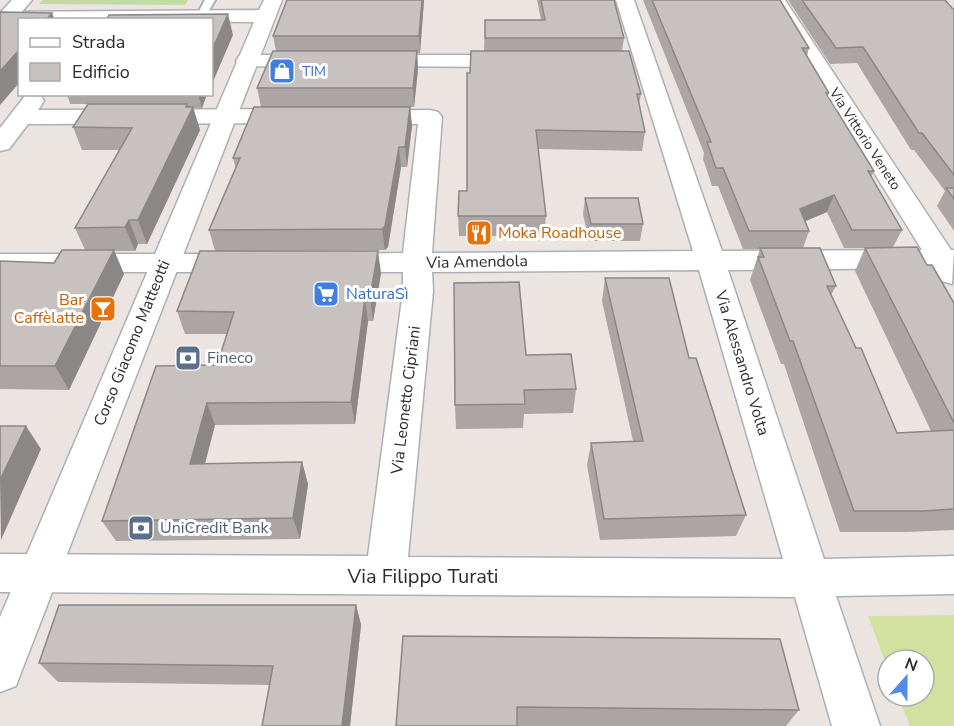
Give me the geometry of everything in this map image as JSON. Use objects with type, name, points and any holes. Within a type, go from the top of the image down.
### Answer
[{"type":"street","points":[[3,18],[23,0]]},
{"type":"street","name":"Via Alessandro Volta","points":[[625,0],[633,61],[710,259],[807,578],[856,726]]},
{"type":"street","name":"Via Vittorio Veneto","points":[[776,0],[950,265]]},
{"type":"street","points":[[3,18],[95,18],[205,8],[269,8]]},
{"type":"street","name":"Corso Giacomo Matteotti","points":[[0,670],[19,574],[164,264],[269,8]]},
{"type":"street","points":[[247,61],[539,61]]},
{"type":"street","points":[[0,144],[37,96]]},
{"type":"street","points":[[21,117],[224,116]]},
{"type":"street","name":"Via Leonetto Cipriani","points":[[224,116],[430,117],[417,263],[418,291],[386,576]]},
{"type":"street","name":"Via Amendola","points":[[303,263],[710,259],[950,265]]},
{"type":"street","points":[[0,263],[269,263]]},
{"type":"street","name":"Via Filippo Turati","points":[[19,574],[807,578],[954,576]]},
{"type":"green space","points":[[43,0],[188,0],[185,5],[39,4]]},
{"type":"green space","points":[[954,615],[954,726],[910,726],[903,708],[936,708],[936,648],[880,648],[868,616]]},
{"type":"building","points":[[287,0],[422,0],[419,36],[273,36]]},
{"type":"building","points":[[541,0],[614,0],[624,38],[485,38],[485,20],[545,20]]},
{"type":"building","points":[[652,0],[780,0],[809,48],[802,48],[829,93],[826,93],[874,171],[868,171],[902,230],[852,230],[834,195],[800,209],[809,231],[749,231],[723,168],[716,168],[707,142],[711,142]]},
{"type":"building","points":[[802,0],[945,0],[954,9],[954,175],[922,133],[919,133],[863,47],[836,48]]},
{"type":"building","points":[[0,12],[52,13],[48,18],[18,18],[18,51],[0,71]]},
{"type":"building","points":[[228,14],[213,48],[213,18],[107,18],[109,15]]},
{"type":"building","points":[[273,51],[417,51],[413,88],[257,88]]},
{"type":"building","points":[[471,51],[629,51],[641,94],[637,94],[645,132],[536,130],[546,216],[458,216],[459,191],[467,191],[467,73],[470,73]]},
{"type":"building","points":[[88,104],[187,104],[186,107],[193,107],[138,220],[129,220],[125,227],[75,228],[132,128],[73,127]]},
{"type":"building","points":[[254,107],[410,107],[405,147],[399,147],[385,226],[382,229],[209,230],[240,158],[233,158]]},
{"type":"building","points":[[946,188],[954,188],[954,199]]},
{"type":"building","points":[[585,198],[638,198],[643,224],[591,224]]},
{"type":"building","points":[[917,247],[927,265],[932,265],[954,303],[954,423],[865,248]]},
{"type":"building","points":[[760,248],[820,248],[836,286],[827,286],[856,348],[861,348],[897,433],[954,430],[954,509],[854,511],[793,341],[790,341],[758,257],[764,257]]},
{"type":"building","points":[[62,250],[114,250],[55,366],[0,366],[0,261],[54,263]]},
{"type":"building","points":[[200,251],[378,251],[370,298],[365,298],[351,402],[207,403],[190,464],[302,462],[293,518],[102,521],[156,366],[217,365],[234,312],[177,311]]},
{"type":"building","points":[[605,278],[669,278],[689,358],[696,358],[746,515],[604,519],[591,443],[643,441]]},
{"type":"building","points":[[519,282],[526,355],[571,354],[576,389],[524,390],[525,404],[455,405],[454,283]]},
{"type":"building","points":[[0,426],[26,426],[0,480]]},
{"type":"building","points":[[59,605],[356,605],[342,726],[262,726],[273,666],[39,663]]},
{"type":"building","points":[[403,636],[780,639],[799,710],[517,707],[517,726],[396,726]]},
{"type":"place","name":"TIM","points":[[282,71]]},
{"type":"place","name":"Moka Roadhouse","points":[[479,233]]},
{"type":"place","name":"NaturaSì","points":[[326,294]]},
{"type":"place","name":"Bar Caffèlatte","points":[[103,309]]},
{"type":"place","name":"Fineco","points":[[188,358]]},
{"type":"place","name":"UniCredit Bank","points":[[141,528]]}]
